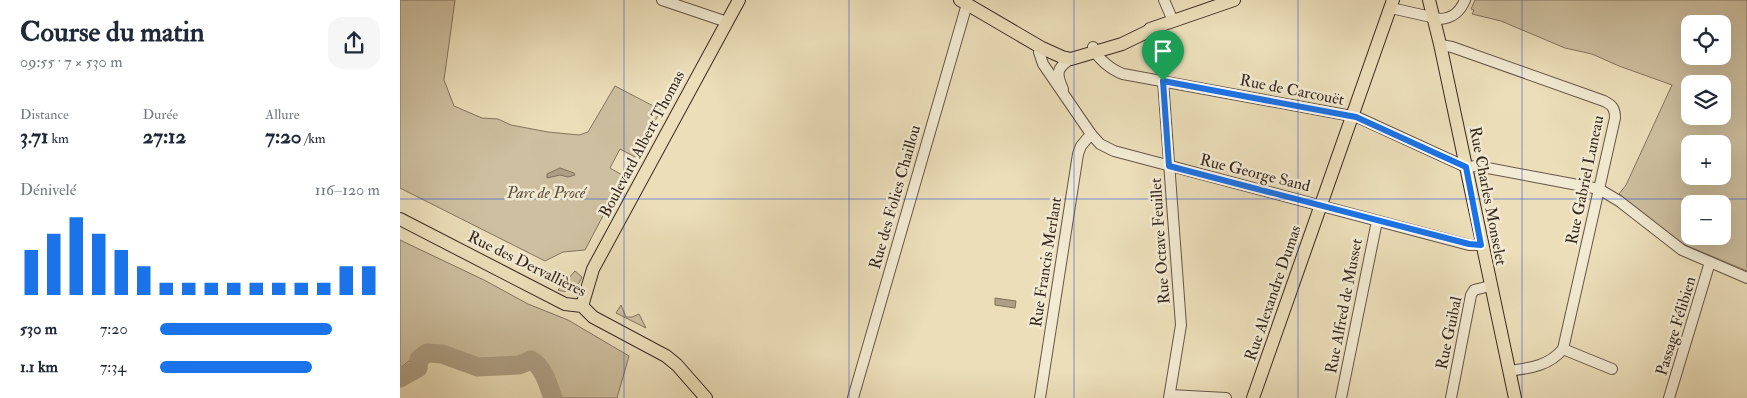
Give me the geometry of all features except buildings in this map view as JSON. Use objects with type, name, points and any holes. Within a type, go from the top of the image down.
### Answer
[{"type":"main road","name":"Boulevard Albert Thomas","points":[[582,306],[593,269],[739,0]]},
{"type":"main road","points":[[964,2],[1065,60],[1234,0]]},
{"type":"main road","name":"Rue Charles Monselet","points":[[1430,0],[1514,398]]},
{"type":"main road","name":"Rue Alexandre Dumas","points":[[1253,398],[1392,4]]},
{"type":"main road","name":"Rue des Dervallières","points":[[400,219],[565,304],[582,306],[593,317],[666,356],[677,365],[706,398]]},
{"type":"street","points":[[662,0],[727,22]]},
{"type":"street","points":[[1164,0],[1173,21]]},
{"type":"street","points":[[1392,4],[1440,19],[1452,17],[1462,8],[1465,0]]},
{"type":"street","name":"Rue des Folies Chaillou","points":[[852,398],[964,2]]},
{"type":"street","points":[[1107,45],[1109,52],[1107,64]]},
{"type":"street","name":"Rue Gabriel Luneau","points":[[1441,45],[1452,46],[1604,101],[1612,106],[1615,111],[1563,349]]},
{"type":"street","name":"Rue George Sand","points":[[1042,48],[1039,52],[1042,64],[1058,88],[1091,134],[1100,144],[1114,151],[1377,221],[1469,244],[1481,245]]},
{"type":"street","name":"Rue de Carcouët","points":[[1092,51],[1115,71],[1123,74],[1356,117],[1466,167]]},
{"type":"street","name":"Rue George Sand","points":[[1065,60],[1059,69],[1059,80],[1070,103]]},
{"type":"street","name":"Rue Octave Feuillet","points":[[1163,81],[1181,325],[1170,396]]},
{"type":"street","name":"Rue Francis Merlant","points":[[1040,398],[1078,154],[1081,146],[1091,134]]},
{"type":"street","points":[[1466,167],[1477,166],[1599,189],[1619,201],[1682,250],[1747,278]]},
{"type":"street","name":"Rue Alfred de Musset","points":[[1341,398],[1377,221]]},
{"type":"street","name":"Passage Félibien","points":[[1669,398],[1710,262]]},
{"type":"street","name":"Rue Guibal","points":[[1451,398],[1471,295],[1474,290],[1490,286]]},
{"type":"street","points":[[1509,371],[1548,363],[1556,358],[1563,349],[1612,370]]},
{"type":"street","points":[[1170,396],[1226,398]]},
{"type":"green space","name":"Parc de Procé","points":[[400,0],[455,0],[444,80],[454,106],[482,118],[498,119],[511,125],[548,132],[579,135],[588,132],[615,86],[661,110],[635,157],[620,149],[610,168],[624,176],[585,250],[563,252],[545,261],[400,188]]},
{"type":"green space","points":[[1475,0],[1747,0],[1747,271],[1685,245],[1731,245],[1731,195],[1681,195],[1681,242],[1619,194],[1626,185],[1672,85],[1592,54],[1565,48],[1501,21],[1472,14],[1474,10],[1471,9]]},
{"type":"green space","points":[[400,240],[484,280],[528,304],[568,320],[629,356],[617,398],[557,398],[543,363],[535,354],[518,362],[481,363],[432,347],[418,354],[400,368]]},
{"type":"green space","points":[[575,271],[582,277],[578,285],[570,291],[558,290]]},
{"type":"green space","points":[[621,305],[626,317],[639,314],[646,328],[616,313]]},
{"type":"shaded area","points":[[560,168],[575,175],[568,177],[560,175],[547,178],[547,174]]},
{"type":"shaded area","points":[[995,298],[1016,301],[1015,308],[995,305]]},
{"type":"waterway","points":[[400,378],[418,368],[419,359],[427,353],[442,354],[478,367],[519,365],[531,360],[542,372],[553,398]]},
{"type":"route","points":[[1163,81],[1356,117],[1466,167],[1481,245],[1469,244],[1377,221],[1169,166],[1163,81]]}]
